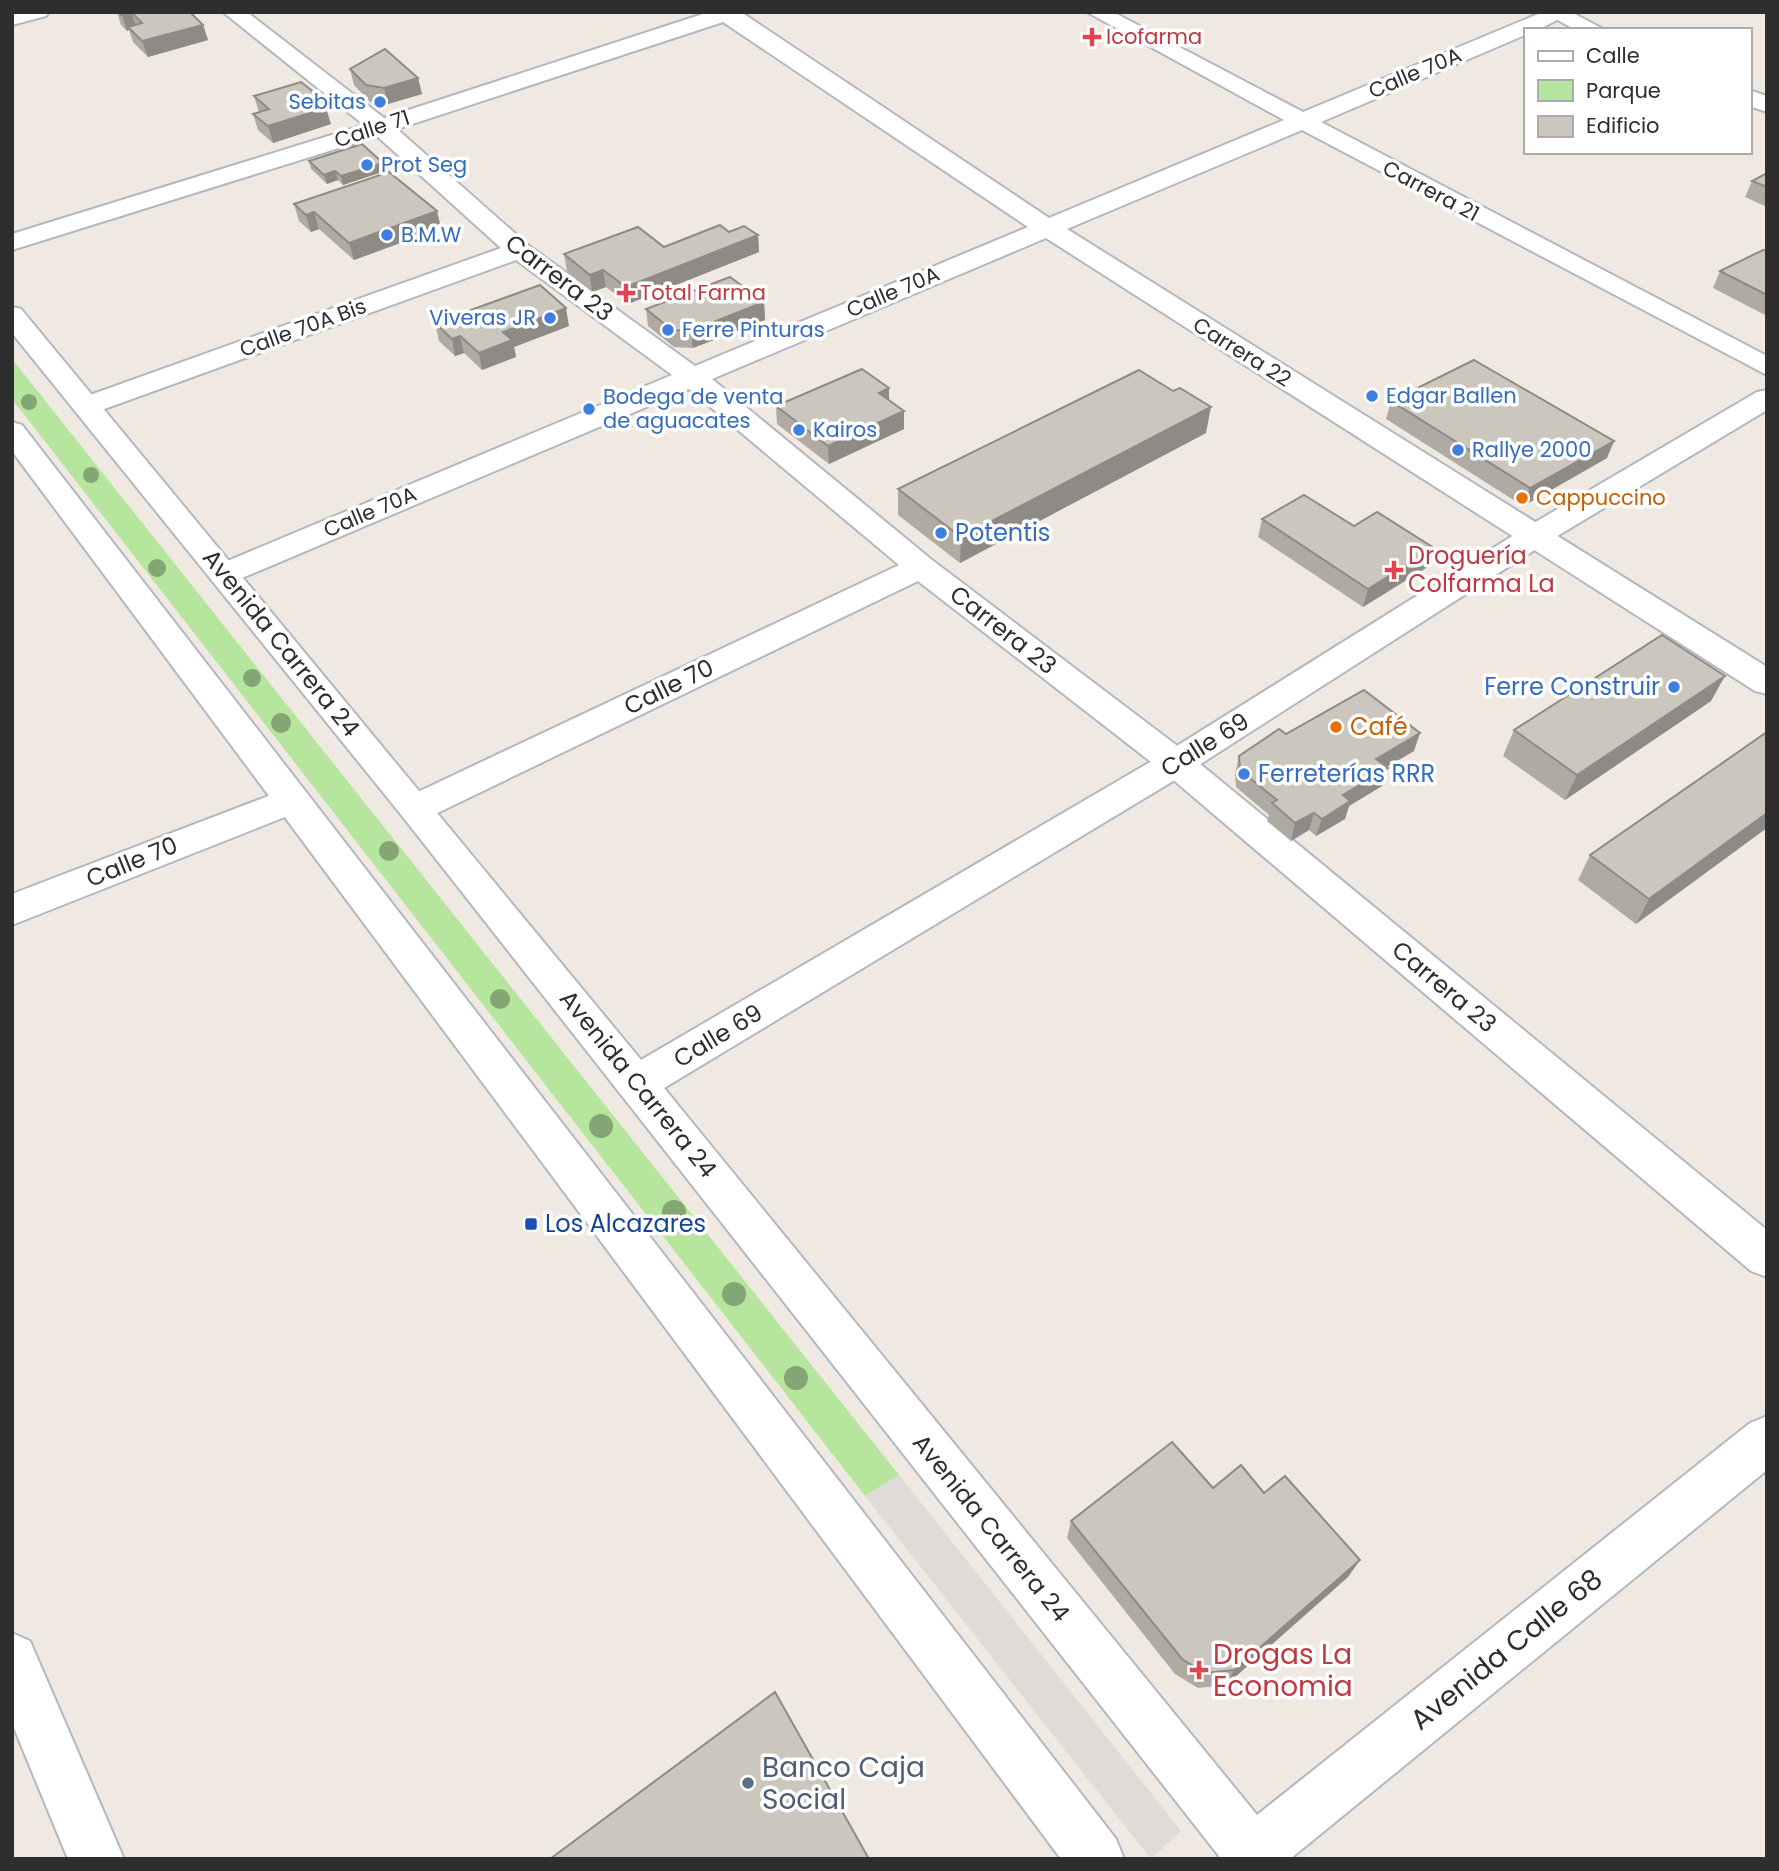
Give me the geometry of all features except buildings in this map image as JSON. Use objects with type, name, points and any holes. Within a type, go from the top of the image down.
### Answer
[{"type":"street","points":[[12,19],[39,12]]},
{"type":"street","name":"Carrera 23","points":[[233,12],[382,127],[519,250],[692,377],[921,567],[1176,763],[1767,1257]]},
{"type":"street","name":"Carrera 21","points":[[1097,12],[1767,367]]},
{"type":"street","name":"Calle 71","points":[[12,242],[382,127],[727,13]]},
{"type":"street","name":"Carrera 22","points":[[727,13],[1047,228],[1767,683]]},
{"type":"street","points":[[1557,13],[1590,28]]},
{"type":"street","name":"Calle 70A","points":[[224,574],[1557,13]]},
{"type":"street","points":[[1751,98],[1767,105]]},
{"type":"street","name":"Calle 70A Bis","points":[[86,406],[519,250]]},
{"type":"street","name":"Avenida Carrera 24","points":[[12,315],[416,808],[1252,1857]]},
{"type":"street","name":"Calle 69","points":[[637,1083],[1176,763],[1533,537],[1767,398]]},
{"type":"street","points":[[12,431],[1096,1859]]},
{"type":"street","name":"Calle 70","points":[[416,808],[921,567]]},
{"type":"street","name":"Calle 70","points":[[12,910],[292,800]]},
{"type":"street","name":"Avenida Calle 68","points":[[1252,1857],[1767,1440]]},
{"type":"street","points":[[12,1659],[96,1859]]},
{"type":"green space","points":[[12,359],[899,1475],[865,1496],[12,399]]},
{"type":"shaded area","points":[[899,1475],[1181,1831],[1151,1859],[865,1496]]},
{"type":"place","name":"Icofarma","points":[[1092,37]]},
{"type":"place","name":"Sebitas","points":[[380,102]]},
{"type":"place","name":"Prot Seg","points":[[367,165]]},
{"type":"place","name":"B.M.W","points":[[387,235]]},
{"type":"place","name":"Total Farma","points":[[626,293]]},
{"type":"place","name":"Viveras JR","points":[[550,318]]},
{"type":"place","name":"Ferre Pinturas","points":[[668,330]]},
{"type":"place","name":"Edgar Ballen","points":[[1372,396]]},
{"type":"place","name":"Bodega de venta de aguacates","points":[[589,409]]},
{"type":"place","name":"Kairos","points":[[799,430]]},
{"type":"place","name":"Rallye 2000","points":[[1458,450]]},
{"type":"place","name":"Cappuccino","points":[[1522,498]]},
{"type":"place","name":"Potentis","points":[[941,533]]},
{"type":"place","name":"Droguería Colfarma La","points":[[1394,570]]},
{"type":"place","name":"Ferre Construir","points":[[1674,687]]},
{"type":"place","name":"Café","points":[[1336,727]]},
{"type":"place","name":"Ferreterías RRR","points":[[1244,774]]},
{"type":"place","name":"Los Alcazares","points":[[531,1224]]},
{"type":"place","name":"Drogas La Economia","points":[[1199,1670]]},
{"type":"place","name":"Banco Caja Social","points":[[748,1783]]}]
